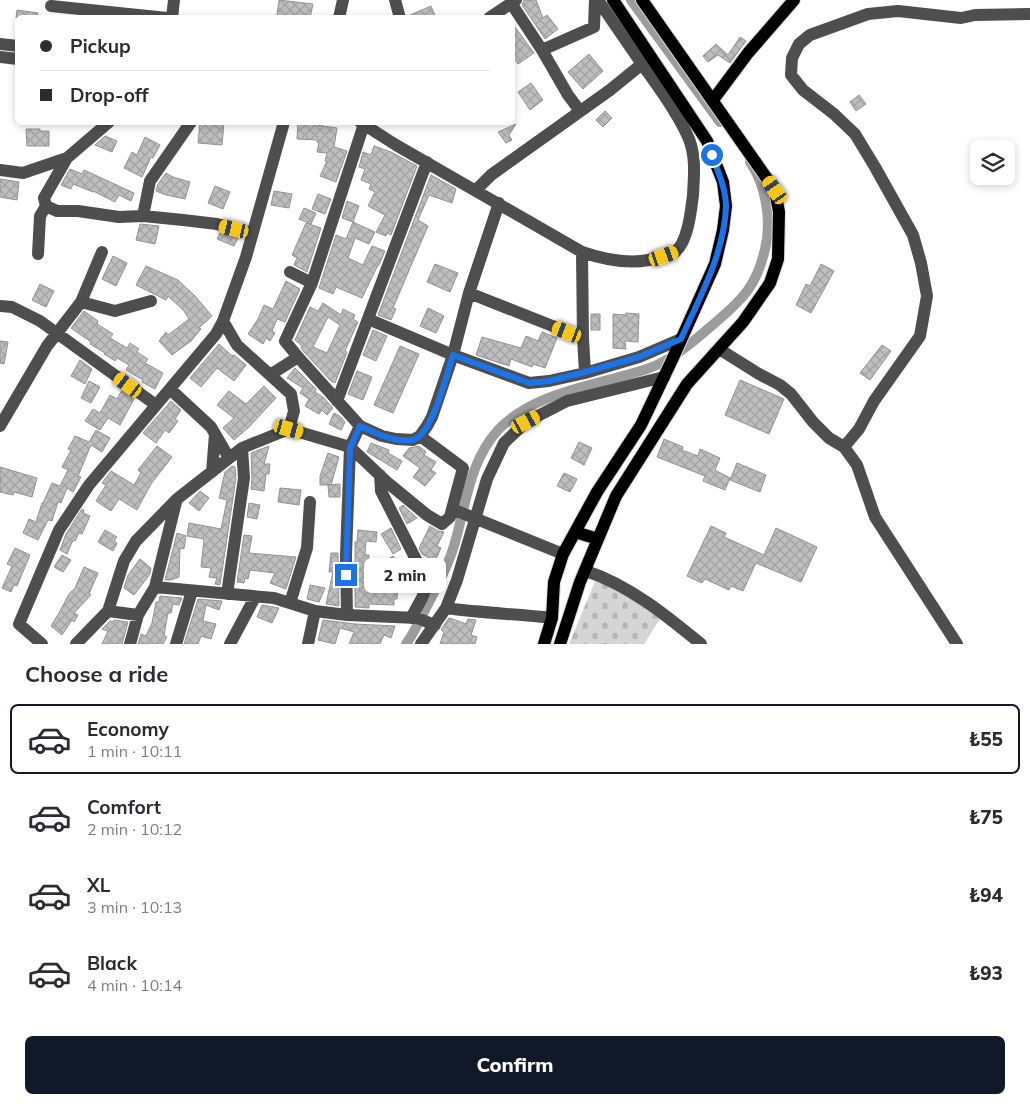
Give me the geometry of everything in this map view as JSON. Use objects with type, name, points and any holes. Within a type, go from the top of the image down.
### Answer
[{"type":"main road","points":[[544,644],[552,618],[554,582],[563,554],[597,492],[641,425],[672,360],[717,255],[726,206],[722,182],[707,141],[613,0]]},
{"type":"main road","points":[[560,644],[571,607],[616,496],[687,384],[743,322],[770,283],[778,259],[779,212],[775,190],[642,0]]},
{"type":"main road","points":[[712,100],[748,53],[794,0]]},
{"type":"main road","points":[[575,532],[598,539]]},
{"type":"street","points":[[172,15],[174,0]]},
{"type":"street","points":[[339,15],[343,0]]},
{"type":"street","points":[[395,0],[399,15]]},
{"type":"street","points":[[542,50],[594,27],[596,0]]},
{"type":"street","points":[[365,125],[396,145],[582,252],[602,259],[622,261],[654,260],[675,253],[684,240],[692,206],[695,163],[689,139],[642,64],[596,0]]},
{"type":"street","points":[[493,15],[514,1],[568,95],[580,111]]},
{"type":"street","points":[[51,6],[80,4],[148,15]]},
{"type":"street","points":[[844,447],[859,429],[874,401],[920,336],[927,296],[922,263],[913,235],[875,166],[855,134],[834,114],[803,90],[791,75],[792,58],[800,44],[810,35],[868,14],[898,11],[962,18],[975,15],[1030,14]]},
{"type":"street","points":[[0,44],[15,46]]},
{"type":"street","points":[[0,57],[15,59]]},
{"type":"street","points":[[476,190],[491,175],[610,90],[642,64]]},
{"type":"street","points":[[38,254],[40,216],[46,206],[44,198],[67,158],[106,125]]},
{"type":"street","points":[[143,216],[150,181],[189,125]]},
{"type":"street","points":[[42,644],[19,624],[59,530],[89,485],[216,334],[223,321],[246,257],[283,125]]},
{"type":"street","points":[[361,125],[312,283],[285,341],[360,426],[382,436],[413,440],[420,436],[432,417],[453,355],[469,293],[499,203]]},
{"type":"street","points":[[0,170],[23,173],[67,158]]},
{"type":"street","points":[[337,401],[427,162]]},
{"type":"street","points":[[46,206],[57,211],[78,211],[119,217],[143,216],[216,224],[252,233]]},
{"type":"street","points":[[0,426],[47,346],[81,302],[102,252]]},
{"type":"street","points":[[582,252],[585,372]]},
{"type":"street","points":[[290,272],[312,283]]},
{"type":"street","points":[[469,293],[583,338]]},
{"type":"street","points":[[81,302],[115,311],[151,300]]},
{"type":"street","points":[[0,306],[12,307],[40,321],[156,405]]},
{"type":"street","points":[[368,319],[453,355],[529,383],[549,381],[639,357],[680,341]]},
{"type":"street","points":[[223,321],[237,345],[291,394],[294,411],[289,429]]},
{"type":"street","points":[[719,348],[758,374],[780,385],[791,394],[813,422],[829,438],[844,447],[857,465],[875,517],[957,644]]},
{"type":"street","points":[[270,375],[298,357]]},
{"type":"street","points":[[76,644],[108,611],[124,561],[136,541],[177,499],[242,448],[289,429],[350,448],[427,515],[442,524],[450,517],[462,513],[487,479],[504,443],[526,422],[567,401],[664,377]]},
{"type":"street","points":[[170,389],[211,427],[229,458]]},
{"type":"street","points":[[346,615],[350,448],[360,426]]},
{"type":"street","points":[[212,472],[215,434]]},
{"type":"street","points":[[420,436],[463,468],[457,580],[446,608]]},
{"type":"street","points":[[227,594],[244,478],[242,448]]},
{"type":"street","points":[[380,475],[381,490],[428,583],[422,598],[421,644]]},
{"type":"street","points":[[130,644],[138,615],[155,587],[177,499]]},
{"type":"street","points":[[290,603],[307,548],[310,502]]},
{"type":"street","points":[[462,513],[563,554]]},
{"type":"street","points":[[586,571],[605,577],[667,616],[701,644]]},
{"type":"street","points":[[155,587],[274,598],[315,611],[422,621],[446,608],[488,614],[552,618]]},
{"type":"street","points":[[176,644],[192,591]]},
{"type":"street","points":[[230,644],[255,596]]},
{"type":"street","points":[[108,611],[138,615]]},
{"type":"street","points":[[308,644],[315,611]]},
{"type":"green space","points":[[596,579],[617,589],[660,619],[644,644],[569,644]]},
{"type":"building","points":[[279,0],[313,4],[311,15],[277,15]]},
{"type":"building","points":[[524,0],[536,0],[543,18],[547,15],[558,29],[545,39],[522,5]]},
{"type":"building","points":[[431,6],[435,15],[410,15]]},
{"type":"building","points":[[17,10],[38,13],[38,15],[16,15]]},
{"type":"building","points":[[515,27],[534,53],[518,64],[515,60]]},
{"type":"building","points":[[740,37],[746,41],[730,63],[718,55],[708,62],[703,56],[716,44],[728,55]]},
{"type":"building","points":[[589,54],[603,71],[583,89],[568,72]]},
{"type":"building","points":[[531,83],[543,100],[530,110],[518,92]]},
{"type":"building","points":[[859,95],[866,104],[856,111],[850,102]]},
{"type":"building","points":[[605,111],[612,118],[603,127],[596,120]]},
{"type":"building","points":[[515,124],[509,135],[512,140],[506,143],[498,132]]},
{"type":"building","points":[[200,125],[224,125],[222,145],[198,143]]},
{"type":"building","points":[[298,125],[337,128],[334,147],[347,151],[336,182],[320,176],[327,161],[325,161],[327,153],[317,152],[319,142],[317,140],[297,139]]},
{"type":"building","points":[[26,129],[49,131],[49,146],[27,146]]},
{"type":"building","points":[[105,136],[117,141],[112,152],[95,145]]},
{"type":"building","points":[[145,137],[160,145],[153,158],[151,157],[142,177],[124,168],[132,152],[137,155]]},
{"type":"building","points":[[374,146],[391,152],[417,166],[391,235],[387,233],[386,236],[376,232],[385,215],[368,206],[375,192],[369,189],[371,184],[361,180],[365,169],[359,167],[363,152],[371,155]]},
{"type":"building","points":[[70,169],[82,174],[84,170],[134,193],[131,201],[119,195],[115,202],[73,184],[71,189],[61,185]]},
{"type":"building","points":[[166,173],[190,182],[185,199],[156,191],[158,184]]},
{"type":"building","points":[[431,175],[456,189],[452,203],[429,195],[418,220],[428,226],[393,308],[396,309],[391,320],[378,315]]},
{"type":"building","points":[[0,179],[19,182],[17,200],[0,197]]},
{"type":"building","points":[[215,186],[230,192],[223,209],[208,203]]},
{"type":"building","points":[[274,191],[292,194],[289,208],[271,205]]},
{"type":"building","points":[[318,194],[331,199],[325,214],[312,209]]},
{"type":"building","points":[[347,201],[359,206],[353,222],[342,218]]},
{"type":"building","points":[[304,208],[316,213],[311,224],[299,219]]},
{"type":"building","points":[[353,222],[375,232],[369,244],[355,238],[348,258],[363,265],[372,246],[385,251],[362,298],[336,287],[333,294],[319,288],[336,235],[346,239]]},
{"type":"building","points":[[306,223],[321,228],[307,272],[294,265],[297,258],[292,255]]},
{"type":"building","points":[[140,224],[159,226],[155,244],[136,240]]},
{"type":"building","points":[[220,233],[238,238],[234,246],[217,239]]},
{"type":"building","points":[[113,256],[127,263],[116,286],[102,279]]},
{"type":"building","points":[[435,264],[458,273],[450,292],[427,282]]},
{"type":"building","points":[[821,264],[834,271],[811,313],[796,305],[806,284],[810,286]]},
{"type":"building","points":[[146,266],[178,280],[212,316],[199,328],[201,329],[191,341],[172,355],[159,341],[166,332],[168,335],[189,319],[184,311],[168,296],[166,300],[136,285]]},
{"type":"building","points":[[286,281],[300,289],[285,322],[277,319],[272,331],[275,333],[270,341],[266,338],[263,344],[248,334],[258,319],[264,305],[273,309]]},
{"type":"building","points":[[40,284],[54,291],[46,307],[32,300]]},
{"type":"building","points":[[323,303],[341,315],[343,309],[355,315],[353,319],[358,322],[345,351],[347,352],[335,383],[304,352],[301,348],[302,346],[295,340],[310,307],[318,311]],"holes":[[[328,317],[340,325],[327,353],[313,347]]]},
{"type":"building","points":[[428,308],[444,316],[436,333],[420,326]]},
{"type":"building","points":[[84,311],[98,321],[97,324],[113,334],[110,338],[127,348],[130,343],[139,349],[137,352],[148,359],[145,363],[163,373],[155,389],[126,370],[129,365],[117,358],[115,361],[104,354],[71,328]]},
{"type":"building","points":[[626,313],[639,314],[638,342],[625,341],[626,349],[613,348],[613,314],[626,315]]},
{"type":"building","points":[[591,314],[600,314],[600,330],[591,330]]},
{"type":"building","points":[[373,330],[387,336],[376,361],[363,355]]},
{"type":"building","points":[[542,332],[557,338],[545,368],[533,364],[532,367],[511,359],[509,366],[476,355],[482,337],[521,348],[526,336],[538,341]]},
{"type":"building","points":[[0,341],[8,342],[4,364],[0,363]]},
{"type":"building","points":[[219,344],[246,365],[234,381],[217,368],[201,387],[190,378]]},
{"type":"building","points":[[882,345],[891,351],[870,380],[860,373]]},
{"type":"building","points":[[400,346],[419,354],[393,413],[374,405]]},
{"type":"building","points":[[80,360],[92,369],[85,384],[71,376]]},
{"type":"building","points":[[295,368],[316,389],[315,392],[323,397],[333,408],[327,415],[322,410],[319,414],[305,406],[309,399],[300,393],[303,388],[287,378]]},
{"type":"building","points":[[357,371],[372,377],[363,400],[348,394]]},
{"type":"building","points":[[740,380],[784,399],[769,434],[725,415]]},
{"type":"building","points":[[89,381],[100,387],[91,403],[81,398]]},
{"type":"building","points":[[264,386],[276,398],[234,440],[223,428],[234,418],[217,405],[229,391],[246,404]]},
{"type":"building","points":[[122,390],[134,399],[120,425],[108,418],[100,430],[85,421],[93,409],[100,413],[110,395],[117,399]]},
{"type":"building","points":[[171,401],[181,410],[175,419],[178,421],[169,433],[165,430],[156,443],[143,433]]},
{"type":"building","points":[[334,413],[345,422],[341,430],[329,424]]},
{"type":"building","points":[[96,430],[110,438],[102,452],[91,445],[78,476],[81,477],[73,492],[67,488],[61,503],[58,502],[52,521],[48,520],[38,540],[23,533],[29,519],[36,522],[42,503],[52,483],[60,486],[68,470],[62,467],[71,450],[68,449],[75,436],[89,442]]},
{"type":"building","points":[[664,439],[683,447],[682,450],[698,456],[700,449],[720,458],[715,470],[730,478],[725,490],[703,481],[705,476],[657,457]]},
{"type":"building","points":[[579,442],[592,448],[584,465],[571,458]]},
{"type":"building","points":[[371,443],[389,450],[388,453],[402,461],[397,470],[367,452]]},
{"type":"building","points":[[157,446],[172,457],[151,484],[137,510],[119,499],[111,511],[96,501],[106,485],[102,483],[111,471],[134,485],[141,473],[138,470]]},
{"type":"building","points":[[269,446],[264,464],[270,464],[269,474],[266,474],[264,491],[251,489],[251,453]]},
{"type":"building","points":[[419,446],[426,452],[424,455],[436,462],[431,470],[436,473],[425,486],[413,477],[420,468],[403,456],[409,448]]},
{"type":"building","points":[[328,453],[339,457],[331,485],[320,485],[320,476]]},
{"type":"building","points":[[737,463],[766,475],[760,492],[730,480]]},
{"type":"building","points":[[232,466],[235,467],[236,478],[220,585],[215,584],[217,578],[209,577],[211,568],[201,567],[204,539],[187,536],[189,523],[221,529],[227,500],[219,498],[225,472]]},
{"type":"building","points":[[0,467],[37,478],[32,497],[14,492],[13,495],[0,492]]},
{"type":"building","points":[[564,473],[577,479],[570,492],[557,486]]},
{"type":"building","points":[[340,484],[340,497],[329,497],[328,485]]},
{"type":"building","points":[[280,488],[301,490],[299,505],[278,502]]},
{"type":"building","points":[[200,491],[209,498],[199,511],[189,503]]},
{"type":"building","points":[[249,503],[260,505],[257,519],[247,517]]},
{"type":"building","points":[[403,505],[417,518],[407,524],[399,508]]},
{"type":"building","points":[[82,509],[84,510],[83,513],[90,516],[82,534],[79,533],[75,541],[73,540],[67,554],[60,550],[66,534]]},
{"type":"building","points":[[430,526],[444,532],[437,546],[441,548],[435,561],[422,554],[419,548]]},
{"type":"building","points":[[711,526],[726,533],[724,537],[764,555],[776,528],[817,547],[801,582],[756,563],[743,591],[731,586],[729,590],[705,579],[702,583],[687,576]]},
{"type":"building","points":[[391,528],[401,549],[393,554],[381,534]]},
{"type":"building","points":[[105,530],[117,537],[114,541],[117,543],[113,551],[98,542]]},
{"type":"building","points":[[358,530],[377,532],[376,542],[366,541],[365,555],[369,555],[367,578],[387,577],[379,565],[393,556],[403,572],[413,572],[416,577],[416,586],[398,587],[397,599],[394,599],[394,605],[369,604],[369,608],[355,607],[355,542],[357,542]]},
{"type":"building","points":[[177,533],[186,536],[184,549],[180,548],[179,577],[165,580]]},
{"type":"building","points":[[244,535],[252,536],[249,553],[296,557],[286,589],[270,583],[275,573],[250,570],[248,579],[245,578],[244,583],[237,582]]},
{"type":"building","points":[[15,548],[30,555],[17,586],[14,585],[11,592],[2,588],[12,566],[7,564]]},
{"type":"building","points":[[331,553],[338,553],[339,606],[326,604],[333,572],[329,572]]},
{"type":"building","points":[[62,555],[71,560],[63,572],[54,567]]},
{"type":"building","points":[[140,559],[151,568],[150,574],[134,595],[124,588],[128,575]]},
{"type":"building","points":[[84,567],[98,573],[89,594],[91,595],[74,613],[78,615],[74,622],[72,620],[62,635],[51,626],[69,594],[75,588]]},
{"type":"building","points":[[310,585],[325,588],[319,602],[307,599]]},
{"type":"building","points":[[160,596],[182,598],[179,605],[173,604],[171,613],[168,613],[164,635],[167,637],[163,644],[138,644],[141,634],[146,636],[152,623],[156,602],[159,602]]},
{"type":"building","points":[[198,599],[222,601],[219,610],[206,605],[203,621],[216,624],[211,639],[201,636],[198,644],[184,644]]},
{"type":"building","points":[[262,605],[279,608],[272,623],[257,617]]},
{"type":"building","points":[[450,618],[466,624],[468,619],[476,620],[471,635],[477,637],[475,644],[440,644],[444,632],[441,630]]},
{"type":"building","points":[[114,620],[128,622],[122,644],[102,644],[108,631],[102,629],[110,621],[113,622]]},
{"type":"building","points":[[323,620],[395,626],[391,638],[384,635],[380,644],[349,644],[354,632],[340,628],[335,644],[318,640]]},
{"type":"waterway","points":[[631,0],[720,122]]},
{"type":"waterway","points":[[406,644],[418,625],[442,577],[453,549],[474,471],[488,443],[498,430],[530,406],[549,398],[647,369],[666,360],[708,329],[734,306],[748,290],[762,262],[768,227],[764,193],[756,171],[750,162]]},
{"type":"route","points":[[346,575],[350,448],[360,426],[382,436],[396,439],[413,440],[420,436],[432,417],[453,355],[529,383],[549,381],[639,357],[681,339],[714,264],[723,230],[726,206],[722,182],[712,155]]}]
